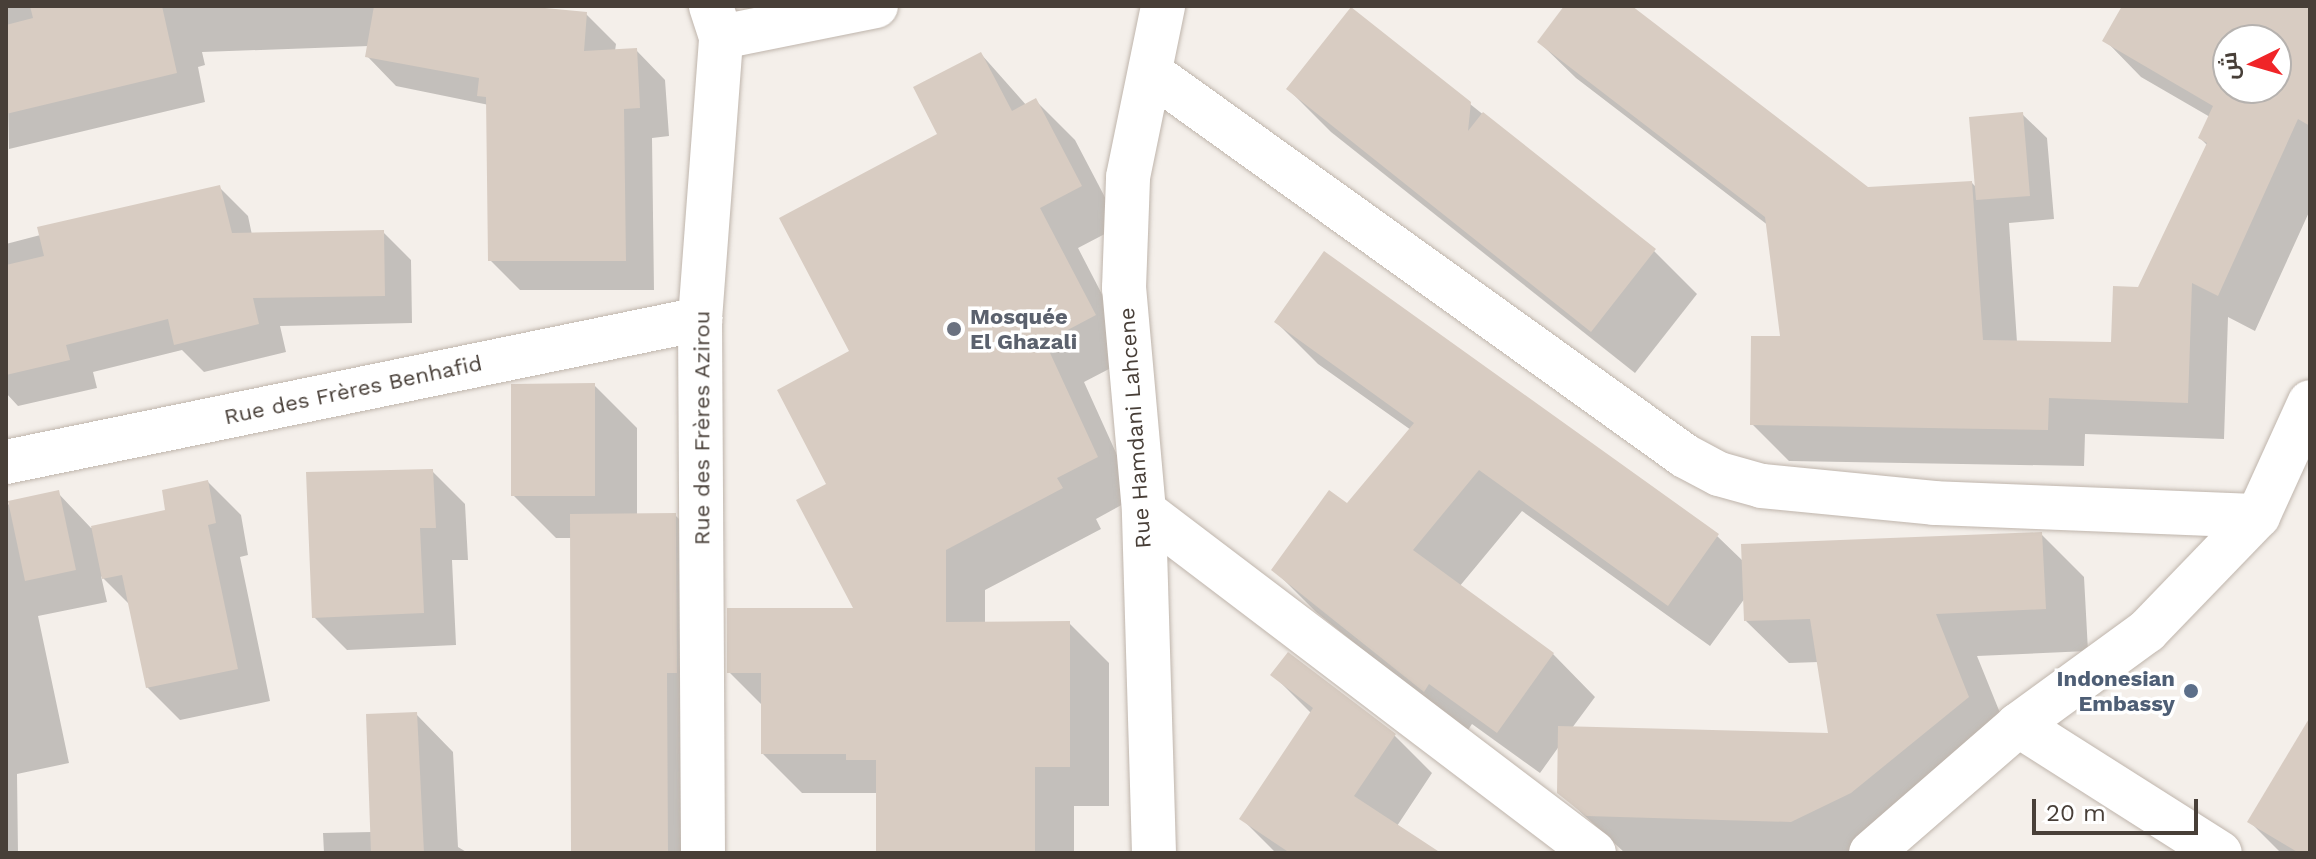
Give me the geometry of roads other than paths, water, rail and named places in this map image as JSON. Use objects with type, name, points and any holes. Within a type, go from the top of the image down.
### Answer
[{"type":"street","points":[[716,22],[876,6]]},
{"type":"street","name":"Rue Hamdani Lahcene","points":[[1154,853],[1144,511],[1124,288],[1128,177],[1163,6]]},
{"type":"street","name":"Rue des Frères Azirou","points":[[703,853],[700,319],[716,22]]},
{"type":"street","points":[[1151,73],[1685,456],[1719,474],[1762,486],[1934,503],[2258,516]]},
{"type":"street","name":"Rue des Frères Benhafid","points":[[6,462],[700,319]]},
{"type":"street","points":[[1871,853],[2018,725],[2147,631],[2258,516],[2310,402]]},
{"type":"street","points":[[1144,511],[1594,853]]},
{"type":"street","points":[[2018,725],[2220,853]]},
{"type":"place","name":"Mosquée El Ghazali","points":[[954,329]]},
{"type":"place","name":"Indonesian Embassy","points":[[2191,691]]}]
